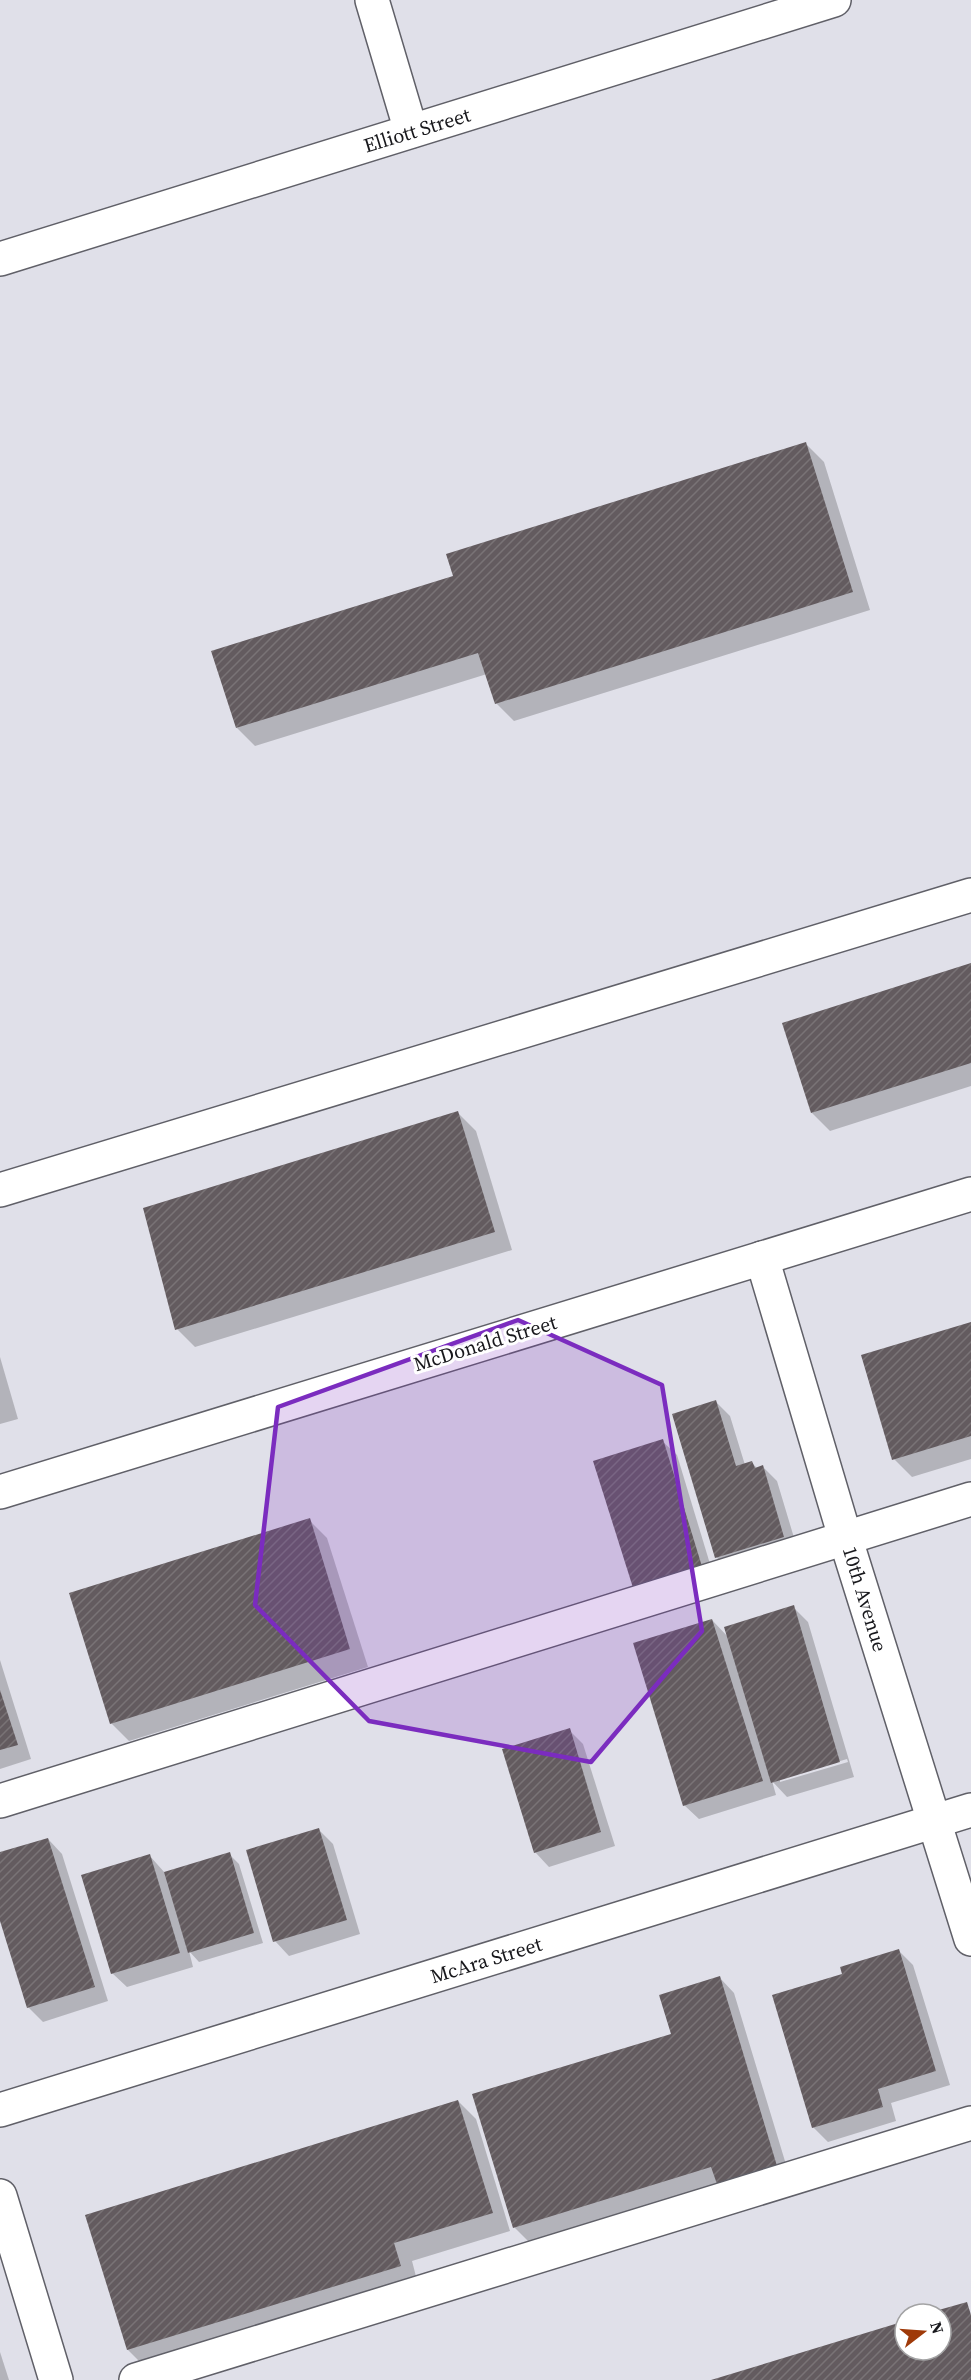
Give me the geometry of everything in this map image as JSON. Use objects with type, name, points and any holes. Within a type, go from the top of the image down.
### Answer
[{"type":"street","points":[[372,0],[411,131]]},
{"type":"street","name":"Elliott Street","points":[[0,259],[834,0]]},
{"type":"street","points":[[0,1190],[971,895]]},
{"type":"street","name":"McDonald Street","points":[[0,1492],[971,1194]]},
{"type":"street","name":"10th Avenue","points":[[762,1258],[845,1537],[971,1939]]},
{"type":"street","points":[[0,1801],[971,1499]]},
{"type":"street","name":"McAra Street","points":[[0,2110],[971,1810]]},
{"type":"street","points":[[136,2380],[971,2123]]},
{"type":"street","points":[[0,2196],[56,2380]]},
{"type":"highlighted area","points":[[518,1320],[662,1385],[702,1631],[591,1762],[369,1721],[255,1605],[278,1407]]},
{"type":"building","points":[[806,442],[853,592],[495,704],[478,653],[236,728],[211,651],[453,576],[446,554]]},
{"type":"building","points":[[971,963],[971,1063],[811,1113],[782,1023]]},
{"type":"building","points":[[458,1111],[495,1232],[175,1330],[143,1208]]},
{"type":"building","points":[[971,1322],[971,1436],[892,1460],[861,1355]]},
{"type":"building","points":[[716,1400],[736,1466],[752,1461],[755,1468],[763,1465],[784,1537],[715,1558],[672,1414]]},
{"type":"building","points":[[663,1439],[704,1573],[635,1594],[593,1461]]},
{"type":"building","points":[[310,1518],[350,1649],[110,1724],[69,1593]]},
{"type":"building","points":[[794,1605],[840,1762],[771,1783],[724,1627]]},
{"type":"building","points":[[712,1619],[763,1781],[683,1806],[633,1643]]},
{"type":"building","points":[[0,1690],[18,1745],[0,1750]]},
{"type":"building","points":[[570,1728],[601,1832],[534,1853],[502,1749]]},
{"type":"building","points":[[319,1828],[347,1920],[273,1942],[246,1850]]},
{"type":"building","points":[[48,1838],[95,1987],[27,2008],[0,1921],[0,1852]]},
{"type":"building","points":[[230,1852],[254,1933],[188,1953],[164,1872]]},
{"type":"building","points":[[150,1854],[180,1953],[111,1974],[81,1875]]},
{"type":"building","points":[[899,1949],[936,2071],[878,2089],[883,2107],[812,2128],[772,1995],[842,1974],[840,1967]]},
{"type":"building","points":[[720,1976],[777,2166],[717,2184],[711,2167],[513,2228],[472,2094],[671,2034],[659,1995]]},
{"type":"building","points":[[458,2100],[493,2213],[394,2243],[401,2266],[127,2350],[85,2215]]},
{"type":"building","points":[[967,2302],[971,2315],[971,2380],[711,2380],[893,2325],[893,2362],[953,2362],[953,2306]]}]
